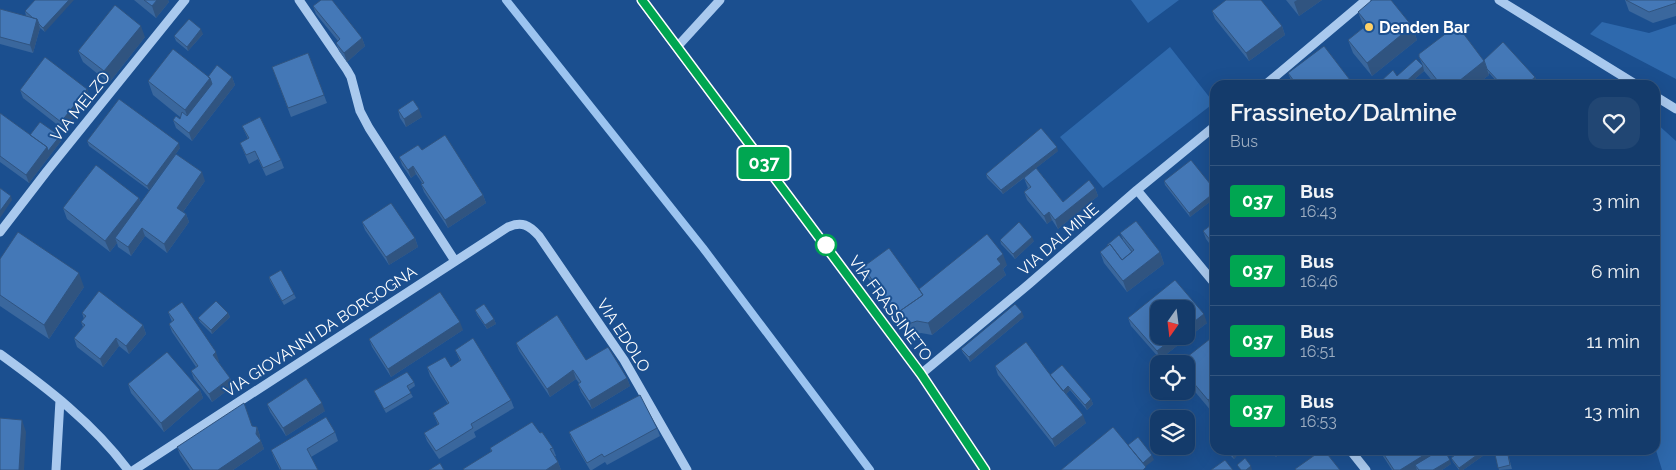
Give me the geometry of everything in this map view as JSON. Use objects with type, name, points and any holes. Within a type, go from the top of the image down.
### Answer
[{"type":"street","name":"VIA MELZO","points":[[0,232],[47,170],[185,0]]},
{"type":"street","points":[[299,0],[351,77],[360,111],[369,128],[455,261]]},
{"type":"street","name":"VIA FRASSINETO","points":[[642,0],[921,374],[985,470]]},
{"type":"street","points":[[677,47],[720,0]]},
{"type":"street","points":[[1271,80],[1366,0]]},
{"type":"street","points":[[1499,0],[1629,80]]},
{"type":"street","points":[[1660,99],[1676,109]]},
{"type":"street","name":"VIA DALMINE","points":[[921,374],[1210,130]]},
{"type":"street","points":[[1138,190],[1210,278]]},
{"type":"street","name":"VIA GIOVANNI DA BORGOGNA","points":[[134,470],[508,227],[518,223],[524,224]]},
{"type":"street","name":"VIA EDOLO","points":[[524,224],[531,227],[539,236],[624,360],[687,470]]},
{"type":"street","points":[[0,354],[60,400],[94,430],[128,470]]},
{"type":"street","points":[[56,470],[60,400]]},
{"type":"street","points":[[1354,455],[1366,470]]},
{"type":"shaded area","points":[[1131,0],[1179,0],[1148,23]]},
{"type":"shaded area","points":[[1602,22],[1649,33],[1676,24],[1676,79],[1590,34]]},
{"type":"shaded area","points":[[1170,47],[1210,98],[1210,106],[1103,188],[1060,137]]},
{"type":"shaded area","points":[[1660,127],[1676,141],[1676,470],[1662,470],[1657,455],[1660,455]]},
{"type":"building","points":[[35,0],[69,0],[43,28],[37,19],[25,11]]},
{"type":"building","points":[[144,0],[157,0],[152,6]]},
{"type":"building","points":[[321,0],[332,0],[362,38],[344,53],[336,43],[340,39],[313,6]]},
{"type":"building","points":[[1226,0],[1261,0],[1282,26],[1246,53],[1212,11]]},
{"type":"building","points":[[1372,0],[1391,0],[1412,26],[1367,63],[1348,40],[1368,24],[1358,12]]},
{"type":"building","points":[[1626,0],[1676,0],[1676,3],[1649,12]]},
{"type":"building","points":[[115,5],[141,26],[104,71],[78,51]]},
{"type":"building","points":[[0,9],[37,19],[30,45],[0,37]]},
{"type":"building","points":[[189,19],[201,29],[187,47],[174,36]]},
{"type":"building","points":[[1457,25],[1484,61],[1460,80],[1437,80],[1419,57],[1419,54]]},
{"type":"building","points":[[1503,42],[1535,77],[1532,80],[1497,80],[1487,69],[1484,60]]},
{"type":"building","points":[[1324,46],[1350,80],[1293,80],[1288,73]]},
{"type":"building","points":[[173,49],[210,78],[185,110],[148,81]]},
{"type":"building","points":[[308,53],[324,95],[288,108],[272,67]]},
{"type":"building","points":[[45,57],[87,89],[61,122],[20,90]]},
{"type":"building","points":[[1416,59],[1423,66],[1408,80],[1382,80],[1393,70],[1397,76]]},
{"type":"building","points":[[217,65],[232,77],[189,133],[173,120],[176,116],[180,119],[182,112],[187,116],[212,84],[208,77]]},
{"type":"building","points":[[119,99],[179,143],[147,186],[87,141]]},
{"type":"building","points":[[413,100],[419,109],[404,119],[398,110]]},
{"type":"building","points":[[0,113],[47,147],[26,175],[0,156]]},
{"type":"building","points":[[260,117],[281,160],[263,168],[255,151],[246,155],[240,143],[249,138],[242,126]]},
{"type":"building","points":[[40,122],[60,136],[48,151],[47,147],[30,135]]},
{"type":"building","points":[[1041,128],[1057,147],[1001,190],[986,174]]},
{"type":"building","points":[[445,135],[483,195],[445,220],[421,184],[424,183],[413,166],[408,170],[399,157],[418,145],[422,150]]},
{"type":"building","points":[[176,154],[202,172],[177,208],[186,214],[164,244],[142,228],[128,247],[115,238]]},
{"type":"building","points":[[1191,160],[1210,184],[1210,196],[1189,213],[1164,181]]},
{"type":"building","points":[[96,165],[139,198],[105,241],[63,208]]},
{"type":"building","points":[[1036,168],[1063,202],[1089,180],[1095,188],[1055,220],[1049,212],[1044,216],[1024,192],[1031,187],[1024,178]]},
{"type":"building","points":[[0,188],[11,196],[0,211]]},
{"type":"building","points":[[391,203],[415,238],[386,257],[362,222]]},
{"type":"building","points":[[1136,221],[1160,252],[1123,281],[1100,252],[1110,244],[1122,260],[1134,250],[1120,233]]},
{"type":"building","points":[[1019,222],[1032,237],[1013,254],[1000,240]]},
{"type":"building","points":[[1210,226],[1210,240],[1203,231]]},
{"type":"building","points":[[18,232],[79,273],[44,325],[0,295],[0,259]]},
{"type":"building","points":[[987,234],[1003,254],[997,259],[1001,264],[928,323],[917,321],[905,325],[897,313],[923,295],[919,289]]},
{"type":"building","points":[[1119,235],[1132,252],[1122,260],[1110,244],[1107,245]]},
{"type":"building","points":[[889,248],[923,295],[897,313],[898,316],[863,267]]},
{"type":"building","points":[[281,270],[294,294],[282,301],[269,277]]},
{"type":"building","points":[[1175,280],[1192,300],[1150,300]]},
{"type":"building","points":[[99,291],[143,325],[126,346],[116,338],[100,359],[74,338],[85,325],[81,322],[86,316],[82,313]]},
{"type":"building","points":[[440,292],[460,322],[388,369],[369,339]]},
{"type":"building","points":[[1150,300],[1150,343],[1128,318]]},
{"type":"building","points":[[216,301],[228,313],[211,330],[198,318]]},
{"type":"building","points":[[182,302],[216,352],[213,355],[230,378],[209,394],[191,371],[198,366],[169,324],[174,320],[168,312]]},
{"type":"building","points":[[1195,303],[1204,314],[1195,321]]},
{"type":"building","points":[[484,304],[494,319],[485,325],[475,310]]},
{"type":"building","points":[[1015,304],[1022,312],[969,357],[961,349]]},
{"type":"building","points":[[557,315],[586,360],[608,347],[627,378],[589,401],[578,384],[581,382],[573,370],[547,389],[516,343]]},
{"type":"building","points":[[473,338],[511,400],[471,424],[473,428],[436,451],[424,433],[439,424],[433,413],[449,403],[427,367],[445,357],[451,367],[461,360],[455,350]]},
{"type":"building","points":[[1210,339],[1210,399],[1208,400],[1195,385],[1195,355],[1189,355]]},
{"type":"building","points":[[1026,342],[1083,415],[1052,439],[995,366]]},
{"type":"building","points":[[1152,345],[1165,345],[1157,351]]},
{"type":"building","points":[[167,352],[200,390],[161,423],[128,384]]},
{"type":"building","points":[[1062,365],[1091,399],[1085,405],[1068,386],[1063,391],[1050,375]]},
{"type":"building","points":[[407,372],[414,382],[407,386],[411,393],[384,409],[374,391]]},
{"type":"building","points":[[306,378],[322,403],[283,428],[267,404]]},
{"type":"building","points":[[640,395],[657,428],[604,457],[602,454],[587,463],[569,432]]},
{"type":"building","points":[[244,403],[252,426],[257,427],[256,434],[261,441],[218,470],[193,470],[177,447]]},
{"type":"building","points":[[326,417],[335,432],[307,449],[318,470],[280,470],[271,450]]},
{"type":"building","points":[[0,418],[22,420],[19,470],[0,470]]},
{"type":"building","points":[[532,422],[553,448],[550,449],[558,462],[546,470],[463,469],[492,451],[490,448]]},
{"type":"building","points":[[1113,427],[1146,467],[1143,470],[1061,470]]},
{"type":"building","points":[[1138,437],[1150,455],[1152,455],[1143,463],[1128,445]]},
{"type":"building","points":[[1315,455],[1328,455],[1340,470],[1296,470]]},
{"type":"building","points":[[1384,455],[1424,455],[1400,470],[1394,470]]},
{"type":"building","points":[[1432,455],[1447,455],[1450,460],[1433,470],[1419,470],[1415,465]]},
{"type":"building","points":[[1455,455],[1477,455],[1459,468],[1451,458]]},
{"type":"building","points":[[1495,455],[1508,455],[1510,465],[1498,468]]},
{"type":"building","points":[[1245,458],[1251,466],[1246,470],[1241,470],[1237,465]]},
{"type":"building","points":[[1225,460],[1233,470],[1211,470]]},
{"type":"building","points":[[440,463],[444,470],[429,470]]},
{"type":"waterway","points":[[506,0],[703,248],[870,470]]},
{"type":"bus line","name":"037","points":[[642,0],[921,374],[985,470]]},
{"type":"place","name":"Denden Bar","points":[[1369,27]]}]
